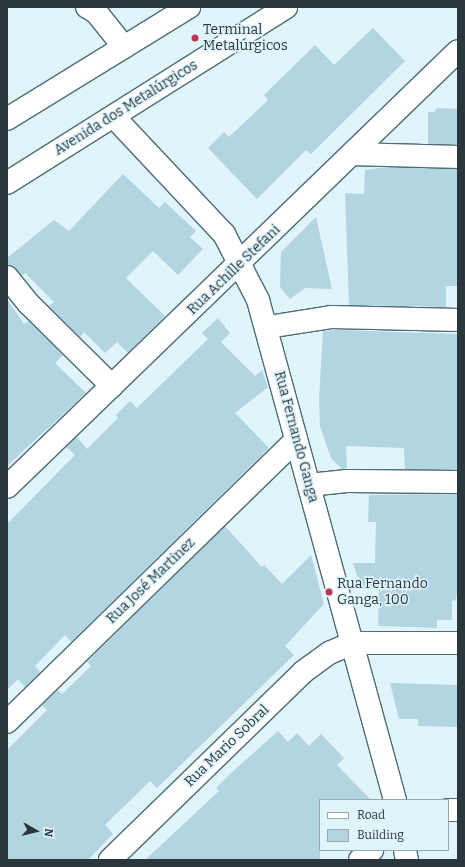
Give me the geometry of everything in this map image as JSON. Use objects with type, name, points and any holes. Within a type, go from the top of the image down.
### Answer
[{"type":"street","points":[[7,119],[188,7]]},
{"type":"street","name":"Avenida dos Metalúrgicos","points":[[7,183],[114,117],[286,7]]},
{"type":"street","points":[[94,9],[124,47]]},
{"type":"street","name":"Rua Achille Stefani","points":[[7,488],[241,264],[458,51]]},
{"type":"street","name":"Rua Fernando Ganga","points":[[114,117],[224,234],[241,264],[268,327],[296,440],[395,799]]},
{"type":"street","points":[[354,154],[458,157]]},
{"type":"street","points":[[7,277],[55,331],[112,386]]},
{"type":"street","points":[[268,327],[332,317],[458,320]]},
{"type":"street","name":"Rua José Martinez","points":[[7,722],[296,440]]},
{"type":"street","points":[[309,485],[347,481],[458,482]]},
{"type":"street","points":[[353,643],[458,643]]},
{"type":"street","name":"Rua Mario Sobral","points":[[110,860],[303,672],[329,653],[353,643]]},
{"type":"street","points":[[360,860],[371,851]]},
{"type":"building","points":[[373,28],[405,61],[311,154],[306,150],[257,199],[208,148],[224,132],[229,137],[268,100],[264,95],[315,45],[334,65]]},
{"type":"building","points":[[437,108],[458,109],[458,144],[428,144],[428,112],[434,112]]},
{"type":"building","points":[[387,167],[458,169],[458,286],[446,286],[446,307],[349,305],[345,193],[364,194],[365,170]]},
{"type":"building","points":[[123,174],[159,208],[165,202],[196,231],[190,237],[203,249],[178,275],[153,251],[126,278],[165,316],[128,353],[117,342],[105,353],[84,332],[80,337],[49,306],[54,302],[25,273],[22,276],[7,265],[7,258],[54,220],[69,231]]},
{"type":"building","points":[[316,217],[332,289],[305,288],[290,299],[280,287],[281,252]]},
{"type":"building","points":[[7,299],[24,324],[28,321],[63,355],[55,363],[86,393],[7,466]]},
{"type":"building","points":[[218,318],[230,333],[221,342],[255,376],[262,370],[268,387],[235,413],[269,448],[71,642],[65,635],[35,666],[40,672],[25,687],[18,679],[7,690],[7,524],[75,455],[66,447],[77,437],[87,449],[118,418],[116,415],[130,401],[137,408],[208,339],[202,333]]},
{"type":"building","points":[[336,330],[458,334],[458,470],[405,469],[404,448],[346,446],[347,468],[342,469],[331,458],[320,426],[319,399],[323,331]]},
{"type":"building","points":[[458,494],[458,582],[456,600],[452,601],[452,620],[437,620],[437,628],[378,626],[379,587],[361,589],[353,563],[375,563],[376,522],[368,522],[369,495]]},
{"type":"building","points":[[225,526],[262,567],[264,565],[282,584],[311,555],[324,604],[285,646],[294,655],[157,788],[150,781],[105,825],[113,834],[88,860],[7,860],[7,750],[47,710],[42,705],[58,690],[62,694],[91,666],[87,662]]},
{"type":"building","points":[[390,683],[458,685],[458,727],[418,726],[418,719],[399,719]]},
{"type":"building","points":[[278,731],[288,742],[297,733],[309,746],[321,734],[344,758],[337,765],[370,799],[319,799],[320,860],[145,860],[219,791],[216,788]]},
{"type":"place","name":"Terminal Metalúrgicos","points":[[195,38]]},
{"type":"place","name":"Rua Fernando Ganga, 100","points":[[329,592]]}]
